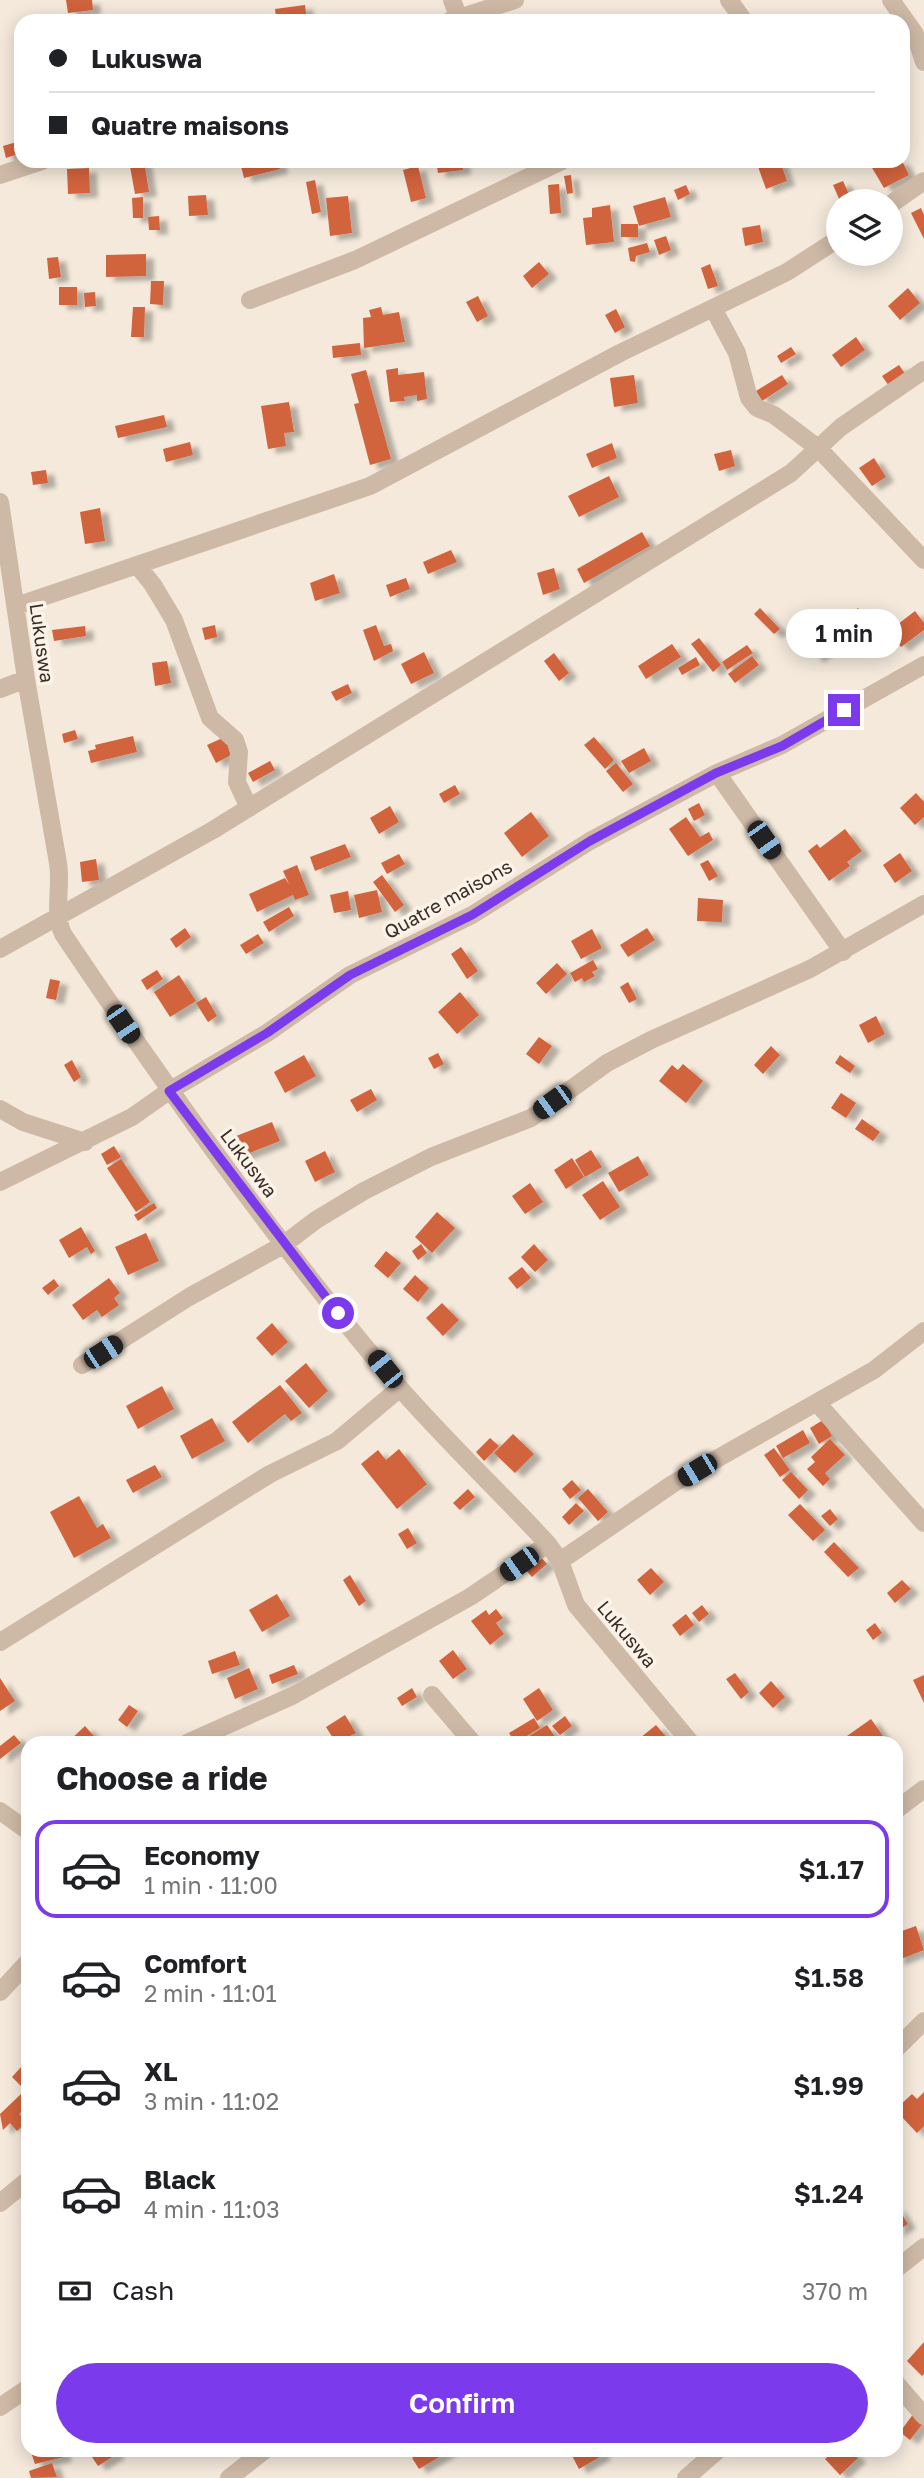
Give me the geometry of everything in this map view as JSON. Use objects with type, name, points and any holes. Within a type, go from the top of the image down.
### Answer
[{"type":"street","points":[[473,14],[515,0]]},
{"type":"street","points":[[910,27],[924,62]]},
{"type":"street","points":[[0,175],[21,168]]},
{"type":"street","points":[[250,300],[368,255],[548,168]]},
{"type":"street","points":[[903,196],[924,181]]},
{"type":"street","points":[[16,606],[308,510],[370,486],[620,353],[787,272],[826,247]]},
{"type":"street","points":[[713,308],[737,353],[749,398],[757,408],[774,415],[818,449],[924,560]]},
{"type":"street","points":[[0,949],[249,808],[791,473],[841,427],[924,369]]},
{"type":"street","name":"Lukuswa","points":[[0,502],[26,679],[61,878],[57,919],[63,934],[169,1091],[284,1245],[400,1388],[548,1544],[560,1561],[576,1605],[685,1736]]},
{"type":"street","points":[[137,565],[153,585],[174,620],[210,718],[235,740],[239,752],[237,782],[249,808]]},
{"type":"street","name":"Quatre maisons","points":[[0,1182],[132,1117],[169,1091],[267,1033],[350,975],[472,915],[590,841],[716,773],[782,746],[924,665]]},
{"type":"street","points":[[0,689],[26,679]]},
{"type":"street","points":[[716,773],[843,952]]},
{"type":"street","points":[[82,1365],[189,1297],[284,1245],[316,1220],[364,1191],[431,1157],[531,1118],[607,1063],[843,952],[924,904]]},
{"type":"street","points":[[0,1109],[23,1122],[85,1142]]},
{"type":"street","points":[[560,1561],[685,1476],[741,1443],[818,1404],[874,1370],[924,1331]]},
{"type":"street","points":[[0,1642],[270,1474],[337,1441],[400,1388]]},
{"type":"street","points":[[818,1404],[924,1523]]},
{"type":"street","points":[[203,1736],[292,1696],[470,1597],[548,1544]]},
{"type":"street","points":[[432,1695],[467,1736]]},
{"type":"street","points":[[903,1805],[924,1789]]},
{"type":"street","points":[[0,1811],[21,1826]]},
{"type":"street","points":[[0,1992],[21,1970]]},
{"type":"street","points":[[903,2042],[924,2021]]},
{"type":"street","points":[[0,2203],[21,2186]]},
{"type":"street","points":[[903,2264],[924,2247]]},
{"type":"street","points":[[903,2391],[924,2416]]},
{"type":"street","points":[[0,2407],[21,2393]]},
{"type":"street","points":[[229,2478],[256,2457]]},
{"type":"street","points":[[686,2478],[710,2457]]},
{"type":"building","points":[[66,0],[92,0],[93,10],[68,13]]},
{"type":"building","points":[[305,5],[306,14],[276,14],[275,9]]},
{"type":"building","points":[[14,143],[14,155],[6,158],[3,146]]},
{"type":"building","points":[[89,168],[90,193],[68,194],[67,169]]},
{"type":"building","points":[[130,168],[145,168],[149,192],[135,194]]},
{"type":"building","points":[[242,168],[280,168],[280,169],[244,178]]},
{"type":"building","points":[[418,168],[426,198],[411,202],[403,170]]},
{"type":"building","points":[[437,168],[463,168],[463,170],[438,173]]},
{"type":"building","points":[[758,168],[782,168],[787,181],[766,189]]},
{"type":"building","points":[[872,168],[906,168],[909,175],[884,188]]},
{"type":"building","points":[[571,175],[573,193],[567,194],[564,176]]},
{"type":"building","points":[[315,180],[321,212],[312,214],[306,182]]},
{"type":"building","points":[[843,181],[847,189],[835,189],[833,185]]},
{"type":"building","points":[[559,184],[561,213],[550,214],[548,185]]},
{"type":"building","points":[[686,185],[690,194],[678,200],[674,190]]},
{"type":"building","points":[[206,195],[208,215],[189,216],[188,196]]},
{"type":"building","points":[[348,196],[352,233],[330,236],[326,198]]},
{"type":"building","points":[[143,197],[143,218],[133,218],[132,198]]},
{"type":"building","points":[[665,197],[671,217],[639,226],[633,206]]},
{"type":"building","points":[[610,205],[614,242],[586,245],[583,218],[592,217],[592,208]]},
{"type":"building","points":[[921,208],[924,215],[924,239],[911,213]]},
{"type":"building","points":[[159,216],[160,230],[149,230],[148,217]]},
{"type":"building","points":[[621,224],[638,224],[638,237],[621,237]]},
{"type":"building","points":[[760,225],[763,242],[745,246],[742,228]]},
{"type":"building","points":[[666,236],[671,250],[659,255],[654,240]]},
{"type":"building","points":[[647,243],[650,252],[636,256],[635,262],[630,261],[628,248]]},
{"type":"building","points":[[146,254],[146,276],[106,277],[106,255]]},
{"type":"building","points":[[58,257],[61,277],[49,279],[47,258]]},
{"type":"building","points":[[539,262],[549,274],[532,288],[523,276]]},
{"type":"building","points":[[710,264],[718,286],[708,289],[701,268]]},
{"type":"building","points":[[151,281],[164,281],[163,305],[150,304]]},
{"type":"building","points":[[59,287],[77,287],[77,305],[59,305]]},
{"type":"building","points":[[908,288],[920,303],[900,320],[888,306]]},
{"type":"building","points":[[95,292],[96,306],[85,307],[84,293]]},
{"type":"building","points":[[478,296],[488,316],[477,322],[466,302]]},
{"type":"building","points":[[133,307],[145,307],[144,337],[131,337]]},
{"type":"building","points":[[381,307],[383,315],[399,312],[405,342],[364,348],[363,318],[371,317],[369,310]]},
{"type":"building","points":[[616,309],[625,327],[615,333],[605,315]]},
{"type":"building","points":[[856,337],[865,350],[841,367],[832,355]]},
{"type":"building","points":[[360,343],[361,355],[333,358],[332,346]]},
{"type":"building","points":[[791,347],[796,354],[781,363],[777,356]]},
{"type":"building","points":[[899,365],[906,375],[889,386],[882,376]]},
{"type":"building","points":[[398,368],[398,375],[424,372],[427,399],[417,401],[417,395],[404,397],[405,401],[390,402],[386,370]]},
{"type":"building","points":[[366,370],[391,459],[370,465],[354,404],[359,403],[351,374]]},
{"type":"building","points":[[634,375],[638,403],[614,407],[610,378]]},
{"type":"building","points":[[782,375],[788,384],[762,401],[756,391]]},
{"type":"building","points":[[289,402],[294,432],[284,433],[286,446],[268,449],[261,406]]},
{"type":"building","points":[[164,415],[167,427],[118,438],[115,426]]},
{"type":"building","points":[[190,442],[193,455],[166,462],[163,449]]},
{"type":"building","points":[[612,443],[617,458],[592,468],[586,454]]},
{"type":"building","points":[[731,450],[735,466],[719,471],[714,454]]},
{"type":"building","points":[[874,458],[886,477],[872,486],[859,468]]},
{"type":"building","points":[[46,470],[48,483],[33,485],[31,472]]},
{"type":"building","points":[[609,476],[619,497],[579,517],[568,496]]},
{"type":"building","points":[[100,508],[105,541],[85,544],[80,512]]},
{"type":"building","points":[[642,532],[650,546],[584,583],[577,569]]},
{"type":"building","points":[[451,550],[457,562],[428,574],[423,562]]},
{"type":"building","points":[[554,568],[560,589],[543,595],[537,573]]},
{"type":"building","points":[[334,574],[340,593],[315,601],[310,583]]},
{"type":"building","points":[[406,578],[410,589],[390,597],[386,585]]},
{"type":"building","points":[[760,608],[780,629],[774,634],[754,614]]},
{"type":"building","points":[[858,608],[867,622],[848,634],[840,620]]},
{"type":"building","points":[[915,611],[924,623],[924,630],[901,647],[889,631]]},
{"type":"building","points":[[215,625],[217,637],[205,640],[202,628]]},
{"type":"building","points":[[376,625],[384,646],[391,644],[393,651],[374,661],[363,630]]},
{"type":"building","points":[[85,626],[86,636],[54,641],[52,630]]},
{"type":"building","points":[[834,626],[842,637],[816,658],[808,647]]},
{"type":"building","points":[[699,638],[721,665],[713,672],[691,644]]},
{"type":"building","points":[[672,644],[681,657],[646,679],[638,666]]},
{"type":"building","points":[[747,645],[753,653],[727,670],[722,662]]},
{"type":"building","points":[[424,652],[434,673],[411,684],[401,664]]},
{"type":"building","points":[[554,653],[569,673],[559,681],[544,661]]},
{"type":"building","points":[[752,656],[759,665],[735,683],[728,674]]},
{"type":"building","points":[[696,657],[700,665],[682,675],[678,668]]},
{"type":"building","points":[[167,661],[171,683],[155,686],[152,663]]},
{"type":"building","points":[[348,684],[352,693],[336,701],[331,692]]},
{"type":"building","points":[[75,730],[78,739],[64,743],[62,734]]},
{"type":"building","points":[[229,735],[237,752],[216,763],[207,745]]},
{"type":"building","points":[[133,736],[137,752],[91,763],[88,751],[96,749],[95,745]]},
{"type":"building","points":[[594,737],[614,760],[605,769],[584,745]]},
{"type":"building","points":[[644,748],[651,761],[629,773],[621,761]]},
{"type":"building","points":[[270,761],[275,770],[253,782],[248,773]]},
{"type":"building","points":[[616,763],[633,784],[623,792],[606,771]]},
{"type":"building","points":[[455,785],[460,794],[444,803],[439,794]]},
{"type":"building","points":[[916,793],[924,802],[924,817],[915,825],[900,808]]},
{"type":"building","points":[[699,803],[705,815],[694,821],[688,809]]},
{"type":"building","points":[[390,806],[399,822],[379,834],[370,818]]},
{"type":"building","points":[[531,812],[549,836],[522,857],[504,833]]},
{"type":"building","points":[[686,817],[700,837],[709,832],[713,840],[688,856],[669,829]]},
{"type":"building","points":[[845,829],[862,851],[847,862],[850,866],[829,881],[808,851],[817,844],[820,848]]},
{"type":"building","points":[[345,844],[351,857],[315,871],[310,857]]},
{"type":"building","points":[[900,853],[912,871],[895,883],[883,865]]},
{"type":"building","points":[[399,854],[405,864],[387,874],[381,863]]},
{"type":"building","points":[[96,859],[99,880],[82,882],[80,862]]},
{"type":"building","points":[[708,860],[718,876],[709,881],[700,864]]},
{"type":"building","points":[[297,865],[309,895],[295,900],[293,895],[257,912],[249,894],[285,878],[289,884],[283,871]]},
{"type":"building","points":[[382,875],[404,905],[395,912],[373,882]]},
{"type":"building","points":[[377,890],[382,912],[359,918],[354,895]]},
{"type":"building","points":[[348,891],[351,910],[334,913],[330,895]]},
{"type":"building","points":[[698,898],[723,900],[722,922],[697,921]]},
{"type":"building","points":[[289,907],[294,916],[269,932],[263,922]]},
{"type":"building","points":[[185,928],[191,937],[176,948],[170,939]]},
{"type":"building","points":[[647,928],[655,940],[628,957],[620,945]]},
{"type":"building","points":[[592,929],[602,948],[581,959],[571,941]]},
{"type":"building","points":[[258,934],[264,943],[246,954],[240,945]]},
{"type":"building","points":[[461,947],[478,971],[467,979],[451,954]]},
{"type":"building","points":[[593,960],[598,969],[592,972],[595,976],[584,982],[582,978],[575,982],[570,973]]},
{"type":"building","points":[[557,963],[567,974],[546,994],[536,983]]},
{"type":"building","points":[[157,970],[163,979],[147,990],[141,980]]},
{"type":"building","points":[[179,975],[196,1001],[170,1017],[154,992]]},
{"type":"building","points":[[50,979],[60,981],[56,1000],[46,998]]},
{"type":"building","points":[[628,982],[637,999],[629,1003],[620,987]]},
{"type":"building","points":[[460,992],[479,1015],[457,1034],[438,1012]]},
{"type":"building","points":[[206,997],[217,1016],[208,1022],[196,1003]]},
{"type":"building","points":[[876,1016],[885,1034],[868,1043],[859,1025]]},
{"type":"building","points":[[539,1037],[552,1046],[539,1064],[526,1054]]},
{"type":"building","points":[[771,1046],[780,1055],[763,1074],[754,1065]]},
{"type":"building","points":[[438,1053],[444,1064],[434,1069],[428,1058]]},
{"type":"building","points":[[304,1055],[316,1076],[285,1093],[274,1072]]},
{"type":"building","points":[[840,1055],[855,1066],[850,1073],[835,1063]]},
{"type":"building","points":[[72,1060],[81,1077],[74,1082],[64,1065]]},
{"type":"building","points":[[683,1064],[703,1081],[686,1103],[659,1081],[672,1065],[678,1070]]},
{"type":"building","points":[[371,1089],[377,1100],[357,1112],[350,1100]]},
{"type":"building","points":[[841,1093],[856,1103],[846,1118],[831,1108]]},
{"type":"building","points":[[862,1119],[880,1132],[873,1141],[855,1129]]},
{"type":"building","points":[[272,1122],[280,1141],[234,1159],[226,1140]]},
{"type":"building","points":[[114,1146],[121,1157],[107,1165],[101,1154]]},
{"type":"building","points":[[591,1150],[602,1167],[585,1177],[575,1160]]},
{"type":"building","points":[[325,1151],[335,1172],[315,1182],[305,1161]]},
{"type":"building","points":[[638,1156],[649,1175],[619,1192],[608,1173]]},
{"type":"building","points":[[572,1158],[584,1177],[566,1189],[554,1170]]},
{"type":"building","points":[[121,1159],[150,1202],[136,1212],[107,1168]]},
{"type":"building","points":[[603,1181],[620,1207],[600,1220],[582,1195]]},
{"type":"building","points":[[530,1183],[543,1202],[525,1214],[512,1196]]},
{"type":"building","points":[[154,1203],[157,1208],[138,1221],[134,1215]]},
{"type":"building","points":[[437,1212],[455,1228],[432,1253],[415,1237]]},
{"type":"building","points":[[81,1227],[95,1251],[91,1254],[87,1247],[69,1258],[59,1240]]},
{"type":"building","points":[[146,1233],[159,1261],[128,1275],[115,1247]]},
{"type":"building","points":[[421,1244],[427,1253],[418,1260],[412,1251]]},
{"type":"building","points":[[534,1244],[548,1260],[535,1272],[521,1257]]},
{"type":"building","points":[[386,1251],[401,1263],[388,1278],[374,1266]]},
{"type":"building","points":[[522,1267],[531,1278],[517,1289],[508,1278]]},
{"type":"building","points":[[415,1275],[429,1288],[418,1302],[403,1289]]},
{"type":"building","points":[[109,1278],[120,1293],[114,1298],[119,1305],[102,1317],[97,1310],[83,1320],[72,1305]]},
{"type":"building","points":[[54,1279],[59,1286],[48,1295],[42,1288]]},
{"type":"building","points":[[442,1303],[459,1320],[443,1336],[426,1318]]},
{"type":"building","points":[[272,1323],[288,1342],[272,1356],[256,1338]]},
{"type":"building","points":[[306,1363],[328,1391],[309,1408],[285,1381]]},
{"type":"building","points":[[280,1385],[302,1413],[291,1421],[285,1414],[248,1443],[232,1422]]},
{"type":"building","points":[[162,1386],[174,1409],[138,1429],[126,1406]]},
{"type":"building","points":[[212,1418],[225,1441],[192,1459],[180,1436]]},
{"type":"building","points":[[823,1420],[832,1436],[819,1444],[810,1428]]},
{"type":"building","points":[[803,1430],[810,1443],[783,1458],[776,1446]]},
{"type":"building","points":[[513,1434],[534,1454],[515,1473],[494,1453]]},
{"type":"building","points":[[490,1438],[499,1446],[484,1461],[476,1452]]},
{"type":"building","points":[[830,1439],[845,1455],[825,1473],[830,1479],[823,1486],[807,1469],[815,1462],[811,1457]]},
{"type":"building","points":[[774,1448],[790,1470],[780,1477],[764,1455]]},
{"type":"building","points":[[399,1449],[427,1484],[397,1509],[361,1464],[378,1450],[386,1460]]},
{"type":"building","points":[[155,1465],[162,1477],[133,1493],[126,1480]]},
{"type":"building","points":[[791,1472],[808,1490],[799,1499],[782,1480]]},
{"type":"building","points":[[572,1480],[581,1490],[570,1499],[562,1489]]},
{"type":"building","points":[[468,1489],[475,1497],[460,1510],[453,1503]]},
{"type":"building","points":[[588,1489],[608,1512],[598,1521],[578,1498]]},
{"type":"building","points":[[79,1496],[97,1528],[103,1524],[111,1538],[74,1558],[50,1512]]},
{"type":"building","points":[[576,1503],[584,1511],[569,1525],[562,1517]]},
{"type":"building","points":[[800,1504],[825,1530],[813,1541],[788,1515]]},
{"type":"building","points":[[830,1509],[838,1519],[830,1526],[821,1516]]},
{"type":"building","points":[[408,1528],[417,1543],[407,1549],[398,1534]]},
{"type":"building","points":[[834,1542],[859,1568],[848,1577],[824,1552]]},
{"type":"building","points":[[540,1556],[547,1564],[532,1577],[525,1569]]},
{"type":"building","points":[[651,1568],[664,1582],[650,1595],[637,1580]]},
{"type":"building","points":[[350,1575],[366,1601],[359,1606],[343,1580]]},
{"type":"building","points":[[902,1580],[911,1589],[895,1603],[887,1593]]},
{"type":"building","points":[[277,1594],[290,1616],[262,1632],[249,1610]]},
{"type":"building","points":[[702,1605],[709,1614],[699,1622],[692,1613]]},
{"type":"building","points":[[496,1609],[503,1618],[496,1623],[504,1634],[490,1645],[471,1621],[486,1610],[489,1615]]},
{"type":"building","points":[[686,1614],[694,1625],[680,1636],[672,1625]]},
{"type":"building","points":[[875,1623],[882,1633],[873,1640],[866,1630]]},
{"type":"building","points":[[453,1650],[467,1669],[453,1679],[439,1661]]},
{"type":"building","points":[[235,1651],[240,1665],[212,1674],[208,1661]]},
{"type":"building","points":[[294,1665],[298,1674],[272,1684],[269,1675]]},
{"type":"building","points":[[249,1668],[258,1689],[235,1699],[227,1678]]},
{"type":"building","points":[[735,1673],[749,1692],[741,1699],[726,1679]]},
{"type":"building","points":[[924,1675],[924,1703],[913,1680]]},
{"type":"building","points":[[0,1678],[15,1701],[0,1711]]},
{"type":"building","points":[[771,1681],[785,1697],[773,1708],[759,1693]]},
{"type":"building","points":[[412,1688],[417,1697],[402,1706],[397,1698]]},
{"type":"building","points":[[539,1688],[553,1710],[537,1721],[523,1699]]},
{"type":"building","points":[[129,1705],[138,1711],[127,1727],[118,1720]]},
{"type":"building","points":[[345,1715],[356,1733],[350,1736],[332,1736],[326,1727]]},
{"type":"building","points":[[565,1716],[572,1726],[560,1735],[552,1726]]},
{"type":"building","points":[[534,1718],[540,1728],[527,1736],[511,1736],[509,1733]]},
{"type":"building","points":[[871,1719],[883,1736],[847,1736]]},
{"type":"building","points":[[547,1725],[555,1736],[529,1736]]},
{"type":"building","points":[[656,1725],[666,1736],[642,1736]]},
{"type":"building","points":[[85,1726],[94,1736],[74,1736]]},
{"type":"building","points":[[14,1735],[21,1743],[0,1759],[0,1746]]},
{"type":"building","points":[[916,1926],[924,1950],[903,1958],[903,1931]]},
{"type":"building","points":[[21,2067],[21,2086],[12,2077]]},
{"type":"building","points":[[924,2092],[924,2126],[917,2133],[903,2118],[903,2102],[912,2094],[917,2099]]},
{"type":"building","points":[[21,2094],[21,2127],[17,2131],[10,2123],[3,2130],[0,2114]]},
{"type":"building","points":[[924,2342],[924,2374],[922,2376],[907,2361]]},
{"type":"building","points":[[914,2413],[924,2422],[910,2440],[903,2434],[903,2428]]},
{"type":"building","points":[[33,2457],[64,2457],[35,2464]]},
{"type":"building","points":[[92,2457],[112,2457],[98,2466]]},
{"type":"building","points":[[414,2457],[439,2457],[419,2469]]},
{"type":"building","points":[[573,2457],[600,2457],[579,2469]]},
{"type":"building","points":[[827,2457],[858,2458],[840,2475],[825,2459]]},
{"type":"building","points":[[52,2463],[57,2477],[31,2478],[29,2471]]},
{"type":"route","points":[[338,1313],[169,1091],[267,1033],[350,975],[472,915],[590,841],[716,773],[782,746],[844,710]]}]
